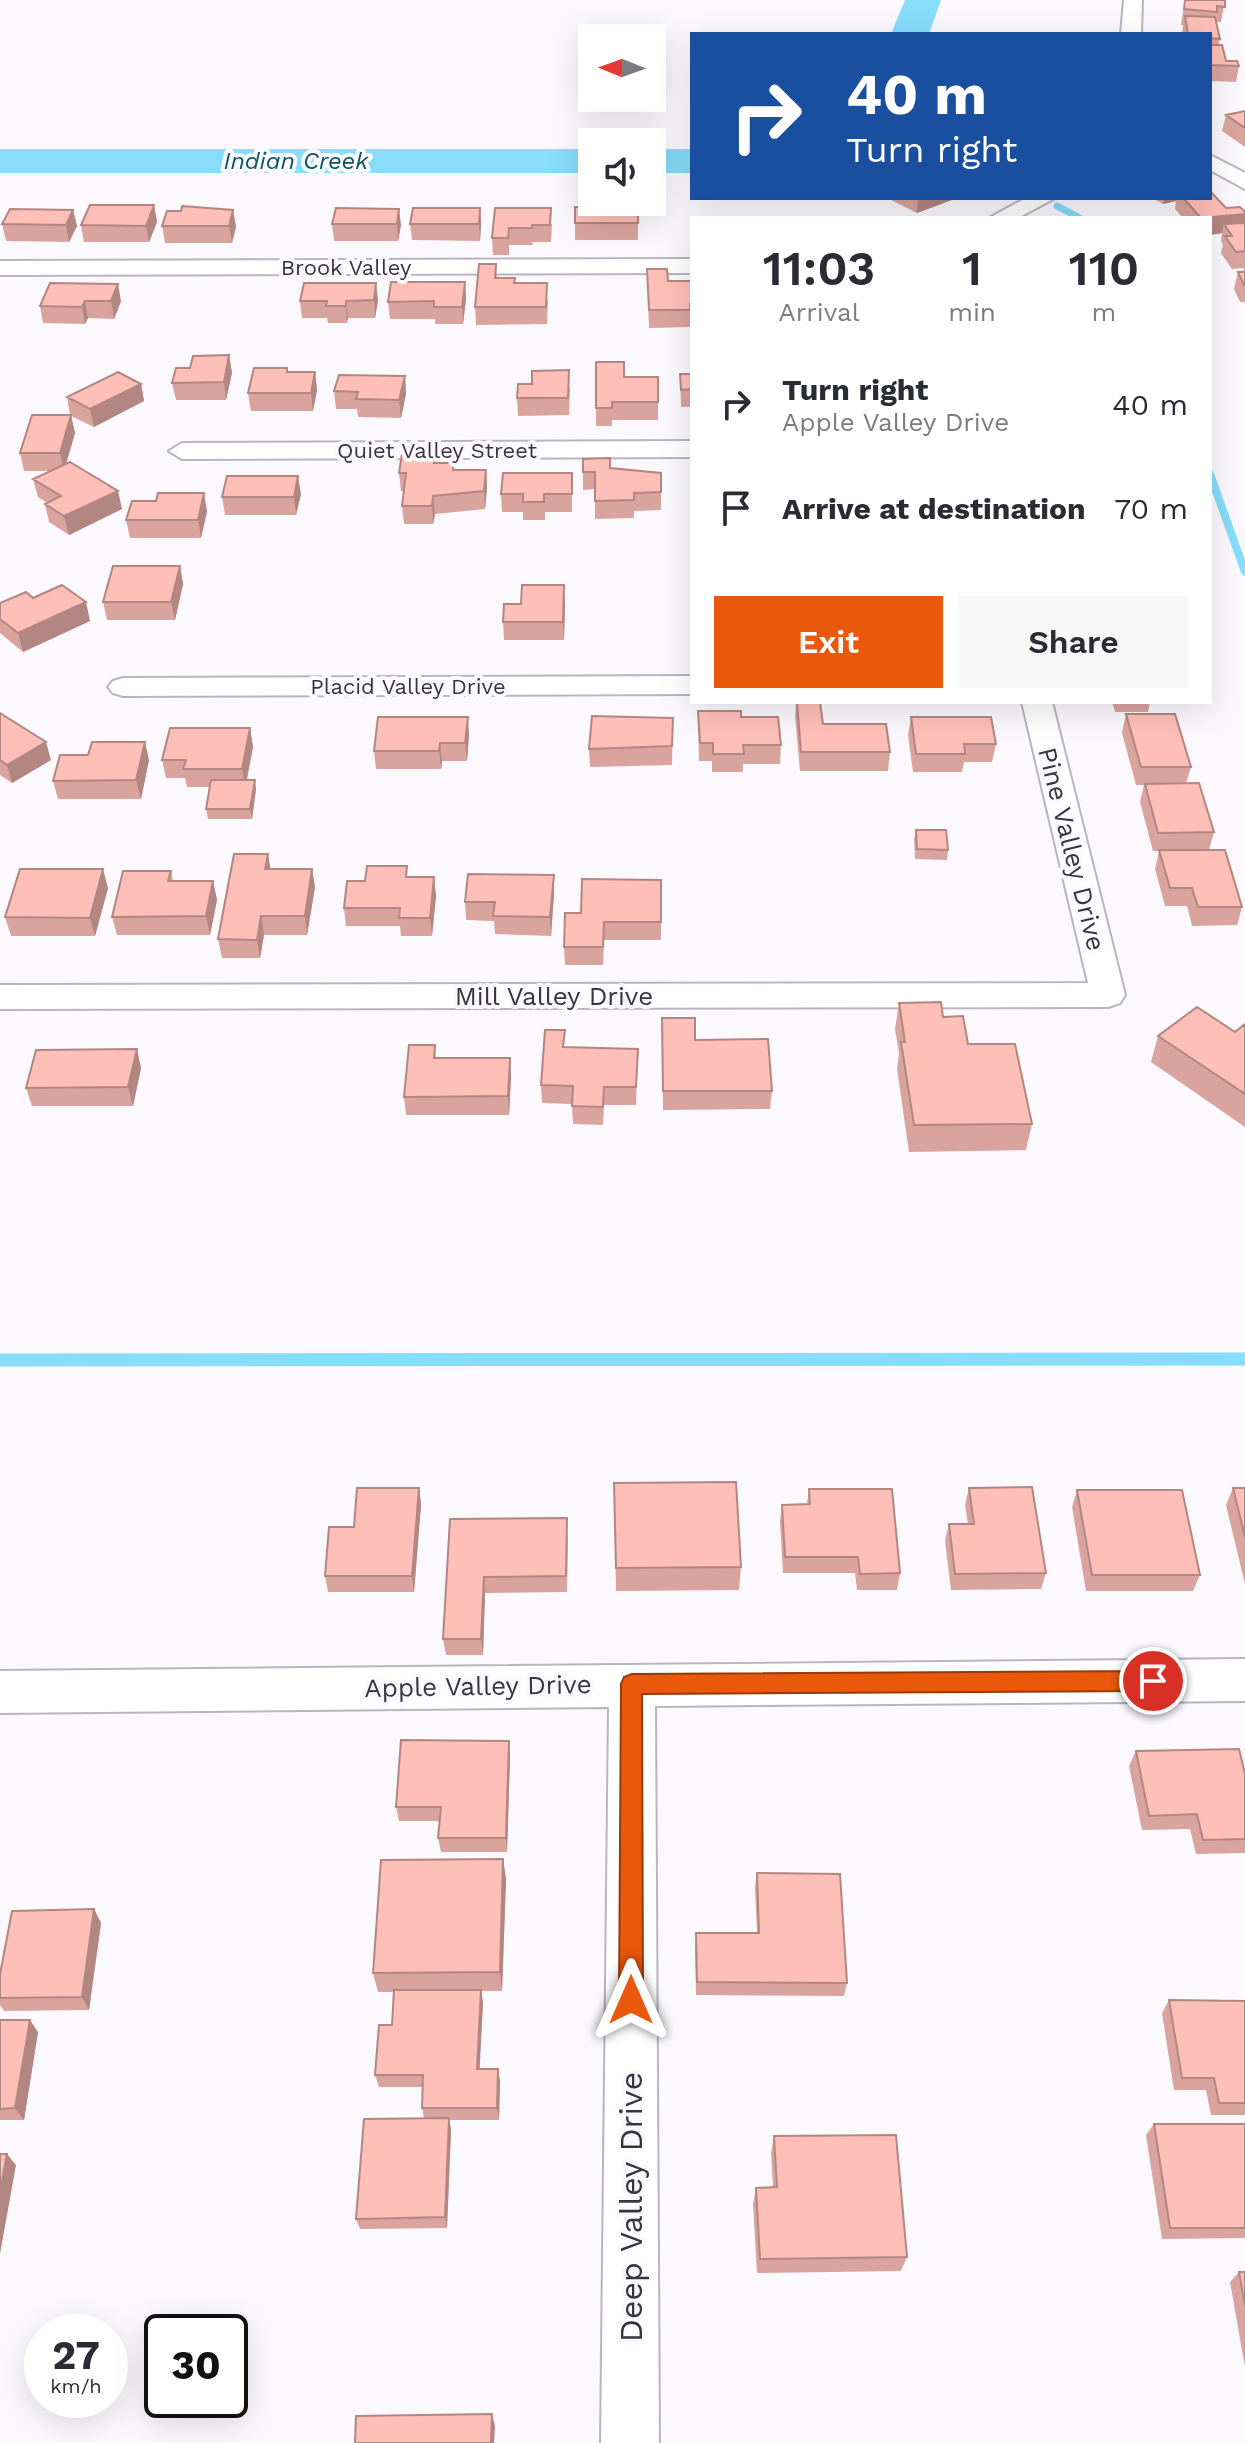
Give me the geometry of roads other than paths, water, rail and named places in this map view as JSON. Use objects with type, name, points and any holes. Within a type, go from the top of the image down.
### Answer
[{"type":"street","points":[[1131,32],[1133,0]]},
{"type":"street","points":[[1212,162],[1245,182]]},
{"type":"street","points":[[1004,216],[1040,200]]},
{"type":"street","name":"Brook Valley","points":[[0,268],[690,266]]},
{"type":"street","name":"Quiet Valley Street","points":[[182,451],[690,449]]},
{"type":"street","name":"Placid Valley Drive","points":[[123,687],[690,685]]},
{"type":"street","name":"Pine Valley Drive","points":[[1037,704],[1108,995]]},
{"type":"street","name":"Mill Valley Drive","points":[[0,997],[1108,995]]},
{"type":"street","name":"Apple Valley Drive","points":[[0,1692],[1245,1680]]},
{"type":"street","name":"Deep Valley Drive","points":[[630,2443],[632,1684]]},
{"type":"waterway","name":"Indian Creek","points":[[911,32],[923,0]]},
{"type":"waterway","name":"Indian Creek","points":[[0,161],[578,161]]},
{"type":"waterway","name":"Indian Creek","points":[[666,161],[690,161]]},
{"type":"waterway","points":[[1057,206],[1076,216]]},
{"type":"waterway","points":[[1212,480],[1245,572]]},
{"type":"waterway","points":[[0,1360],[1245,1359]]}]
